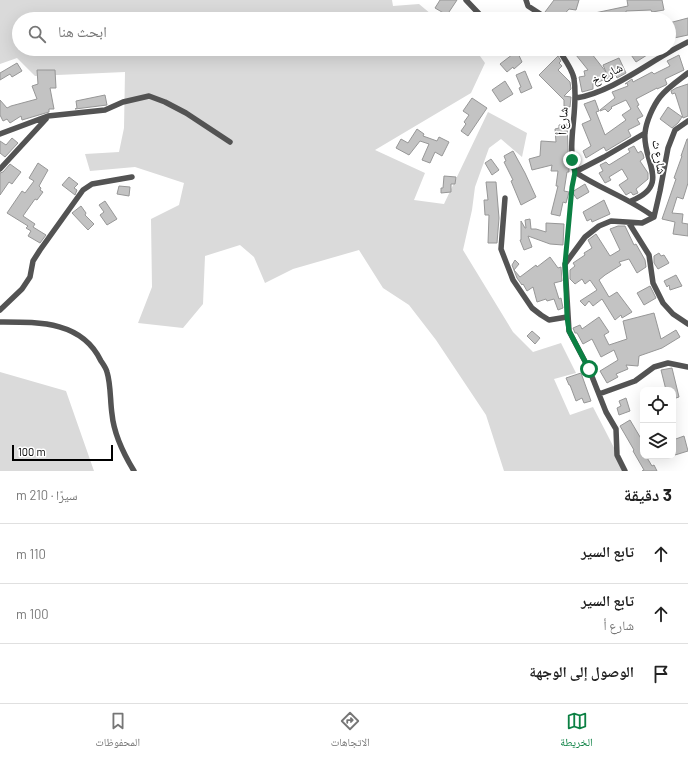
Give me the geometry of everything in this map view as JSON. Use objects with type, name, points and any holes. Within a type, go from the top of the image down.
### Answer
[{"type":"street","points":[[466,0],[477,12]]},
{"type":"street","points":[[526,0],[528,6],[537,12]]},
{"type":"street","name":"شارع خ","points":[[676,47],[688,42]]},
{"type":"street","name":"شارع أ","points":[[562,56],[574,77],[576,98],[573,122],[572,160],[575,172]]},
{"type":"street","name":"شارع خ","points":[[576,98],[587,96],[604,89],[661,56]]},
{"type":"street","name":"شارع ث","points":[[631,201],[646,194],[650,190],[652,182],[652,168],[646,146],[645,133],[649,118],[660,96],[688,73]]},
{"type":"street","points":[[0,134],[48,116],[105,110],[123,102],[149,96],[165,102],[186,113],[230,142]]},
{"type":"street","points":[[0,169],[48,116]]},
{"type":"street","points":[[654,217],[668,148],[675,130],[688,121]]},
{"type":"street","points":[[645,133],[575,172],[592,183],[631,201],[654,217]]},
{"type":"street","points":[[0,310],[22,289],[30,277],[33,261],[83,190],[92,184],[132,177]]},
{"type":"street","points":[[505,198],[501,249],[513,280],[532,308],[541,315],[549,320],[567,317]]},
{"type":"street","points":[[625,471],[617,455],[616,428],[606,412],[589,369],[569,331],[565,264],[585,237],[599,226],[611,221],[642,223],[654,217]]},
{"type":"street","points":[[628,222],[649,255],[653,283],[662,303],[673,314],[688,324]]},
{"type":"street","points":[[0,322],[31,322],[58,326],[79,334],[91,345],[99,356],[107,372],[116,436],[124,455],[134,471]]},
{"type":"street","points":[[599,394],[635,381],[654,367],[668,363],[688,367]]},
{"type":"path","points":[[565,264],[572,187],[575,172]]},
{"type":"shaded area","points":[[0,0],[392,0],[393,6],[419,4],[429,12],[12,12],[12,56],[480,56],[485,63],[471,93],[375,150],[425,173],[414,200],[444,204],[488,112],[527,133],[522,157],[501,139],[489,148],[475,187],[472,210],[463,250],[513,332],[533,352],[561,343],[576,373],[554,379],[570,415],[593,407],[626,471],[504,471],[486,415],[436,340],[409,305],[383,288],[359,250],[293,269],[265,283],[254,257],[240,245],[205,256],[203,304],[183,328],[138,323],[152,287],[151,219],[179,205],[184,183],[135,167],[90,171],[85,154],[119,152],[124,128],[125,72],[35,76],[17,58],[0,64]]},
{"type":"shaded area","points":[[0,372],[66,391],[94,471],[0,471]]},
{"type":"building","points":[[440,0],[457,0],[449,12],[442,12],[435,8]]},
{"type":"building","points":[[554,0],[579,0],[576,10],[569,9],[566,12],[545,12]]},
{"type":"building","points":[[627,0],[662,0],[664,10],[652,12],[651,10],[600,12],[628,6]]},
{"type":"building","points":[[688,18],[688,35],[676,38],[676,21]]},
{"type":"building","points":[[679,55],[684,70],[665,79],[666,85],[636,99],[639,105],[637,106],[643,116],[637,119],[640,124],[628,130],[631,136],[606,151],[604,147],[586,158],[583,151],[591,146],[582,124],[591,120],[584,104],[595,100],[599,111],[596,112],[605,135],[626,120],[622,115],[631,109],[626,100],[611,107],[612,108],[608,112],[605,109],[600,111],[615,98],[612,92],[628,86],[627,83],[625,84],[632,79],[633,82],[652,72],[654,74],[670,66],[667,61]]},
{"type":"building","points":[[510,56],[519,56],[522,62],[514,69],[513,67],[507,72],[500,64]]},
{"type":"building","points":[[558,56],[561,61],[559,63],[562,66],[558,70],[570,82],[571,89],[564,96],[571,97],[570,107],[564,106],[564,100],[539,75]]},
{"type":"building","points":[[577,56],[593,56],[606,72],[603,65],[619,58],[626,73],[617,78],[616,75],[593,84],[593,89],[582,92],[579,77],[585,76],[584,71],[588,70]]},
{"type":"building","points":[[632,56],[645,56],[636,62]]},
{"type":"building","points":[[17,63],[22,71],[12,77],[10,74],[0,80],[0,73]]},
{"type":"building","points":[[37,70],[55,70],[56,88],[50,88],[54,109],[49,109],[49,112],[22,120],[21,116],[10,123],[7,119],[3,121],[0,115],[0,100],[7,108],[37,99],[32,86],[38,84]]},
{"type":"building","points":[[525,71],[532,88],[521,93],[519,88],[521,87],[516,75]]},
{"type":"building","points":[[505,81],[513,94],[500,102],[492,90]]},
{"type":"building","points":[[688,84],[688,116],[683,118],[675,93],[672,94],[671,91]]},
{"type":"building","points":[[105,95],[107,105],[75,109],[77,108],[76,101]]},
{"type":"building","points":[[472,98],[487,108],[468,136],[461,131],[466,124],[464,122],[469,115],[463,111]]},
{"type":"building","points":[[668,107],[682,117],[672,128],[660,119]]},
{"type":"building","points":[[567,124],[569,172],[567,172],[564,191],[569,192],[566,203],[563,202],[560,216],[551,214],[558,186],[556,186],[558,171],[551,171],[552,165],[532,170],[529,159],[540,156],[541,141],[556,142],[555,129],[559,128],[559,125]]},
{"type":"building","points":[[417,129],[424,134],[423,136],[437,141],[439,137],[449,142],[442,156],[435,152],[430,163],[422,160],[429,144],[420,141],[409,155],[396,148],[401,139],[408,143]]},
{"type":"building","points":[[12,138],[18,143],[5,157],[0,153],[0,141],[6,145]]},
{"type":"building","points":[[687,139],[688,183],[683,199],[677,197],[672,213],[683,214],[682,223],[688,224],[688,236],[673,234],[675,222],[662,219],[676,179],[674,178]]},
{"type":"building","points":[[634,146],[638,153],[641,151],[643,154],[644,158],[640,161],[648,173],[648,179],[636,189],[638,193],[633,195],[631,192],[626,195],[619,185],[628,179],[622,169],[609,177],[611,180],[605,183],[599,173],[603,171],[600,165],[606,162],[609,165],[630,152],[628,149]]},
{"type":"building","points":[[513,151],[536,197],[521,205],[511,181],[513,180],[504,162],[506,161],[504,156]]},
{"type":"building","points":[[491,159],[499,170],[492,175],[485,163]]},
{"type":"building","points":[[38,163],[48,170],[39,186],[41,188],[40,190],[43,192],[37,200],[35,199],[23,216],[35,224],[33,227],[46,235],[40,243],[28,236],[31,231],[26,228],[28,226],[7,213],[22,191],[25,193],[34,181],[29,178]]},
{"type":"building","points":[[10,164],[21,172],[12,184],[9,182],[0,195],[0,173],[3,172]]},
{"type":"building","points":[[444,176],[456,177],[455,184],[451,184],[451,192],[441,193]]},
{"type":"building","points":[[69,177],[78,184],[74,188],[77,190],[75,195],[62,185]]},
{"type":"building","points":[[486,182],[496,182],[499,218],[497,243],[488,243],[489,215],[485,215],[484,200],[488,200]]},
{"type":"building","points":[[585,184],[589,192],[577,199],[572,192]]},
{"type":"building","points":[[119,186],[130,187],[129,196],[117,194]]},
{"type":"building","points":[[604,200],[610,214],[592,222],[591,219],[587,221],[583,212]]},
{"type":"building","points":[[105,201],[117,219],[107,225],[100,215],[104,212],[99,205]]},
{"type":"building","points":[[81,206],[86,213],[85,215],[94,224],[88,230],[72,213]]},
{"type":"building","points":[[530,219],[531,229],[546,232],[546,223],[564,224],[563,245],[550,244],[528,236],[532,247],[524,250],[520,240],[521,221],[526,228],[525,220]]},
{"type":"building","points":[[618,226],[625,226],[634,245],[636,244],[645,260],[646,267],[637,273],[629,259],[619,262],[621,265],[599,280],[609,297],[617,292],[632,312],[622,318],[621,315],[615,320],[602,299],[593,306],[589,301],[585,306],[580,301],[597,290],[590,280],[585,284],[582,279],[575,284],[570,279],[570,270],[575,266],[573,263],[592,248],[588,240],[596,234],[610,256],[620,250],[610,229]]},
{"type":"building","points":[[659,253],[661,256],[664,255],[669,263],[658,269],[654,263],[654,256]]},
{"type":"building","points":[[550,257],[558,268],[561,267],[562,281],[554,283],[559,299],[561,298],[563,308],[558,310],[554,299],[547,301],[546,299],[537,302],[533,287],[527,291],[517,278],[512,265],[515,260],[519,264],[514,270],[520,277]]},
{"type":"building","points":[[676,275],[682,286],[670,290],[669,285],[667,287],[664,281]]},
{"type":"building","points":[[650,286],[656,298],[644,305],[637,293]]},
{"type":"building","points":[[654,313],[661,339],[676,330],[680,337],[662,348],[639,356],[638,366],[626,365],[628,369],[616,374],[618,377],[607,383],[600,371],[618,360],[614,350],[601,357],[592,339],[583,344],[573,328],[580,325],[582,329],[599,317],[609,332],[604,335],[609,345],[627,339],[623,321]]},
{"type":"building","points":[[532,331],[540,338],[535,344],[527,336]]},
{"type":"building","points":[[672,368],[679,397],[676,398],[676,387],[665,387],[661,370]]},
{"type":"building","points":[[581,373],[591,401],[584,403],[582,398],[576,401],[566,378]]},
{"type":"building","points":[[626,398],[630,411],[619,415],[617,408],[621,406],[619,401]]},
{"type":"building","points":[[630,420],[640,437],[640,459],[648,459],[652,466],[654,465],[657,471],[642,471],[644,470],[620,426]]},
{"type":"building","points":[[684,436],[688,451],[676,455],[676,439]]},
{"type":"route","points":[[572,160],[575,172],[569,209],[565,264],[567,317],[569,331],[589,369]]}]
